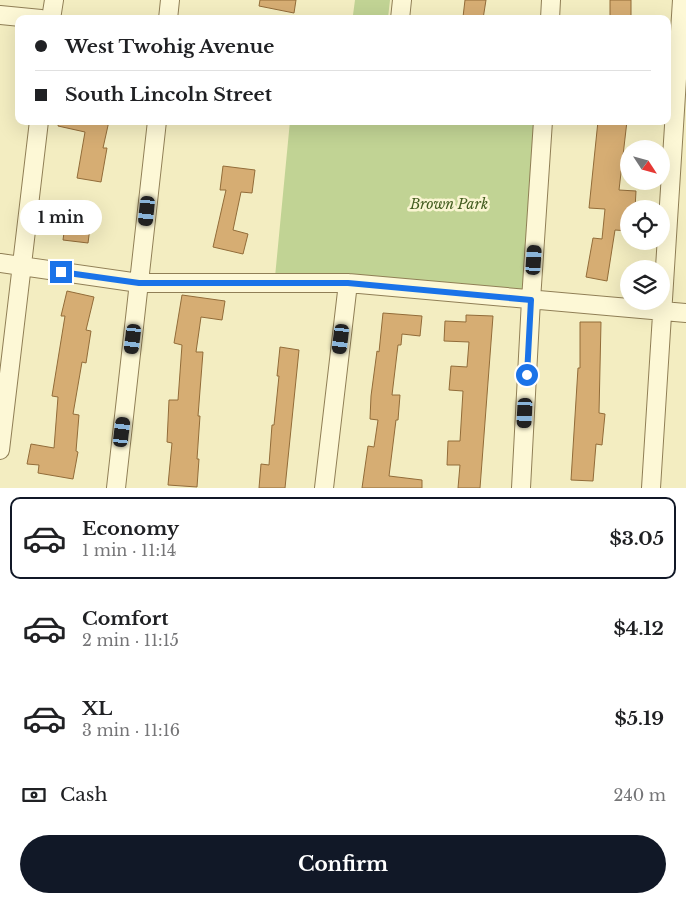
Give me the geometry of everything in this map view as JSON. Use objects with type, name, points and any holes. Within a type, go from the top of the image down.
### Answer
[{"type":"street","points":[[52,15],[54,0]]},
{"type":"street","points":[[168,15],[170,0]]},
{"type":"street","points":[[400,15],[402,0]]},
{"type":"street","points":[[550,15],[551,0]]},
{"type":"street","points":[[651,488],[682,0]]},
{"type":"street","points":[[0,15],[15,16]]},
{"type":"street","points":[[0,450],[39,125]]},
{"type":"street","points":[[116,488],[157,125]]},
{"type":"street","points":[[521,488],[543,125]]},
{"type":"street","points":[[0,263],[139,283],[348,283],[686,313]]},
{"type":"street","points":[[324,488],[348,283]]},
{"type":"green space","points":[[355,0],[390,0],[388,15],[353,15]]},
{"type":"green space","name":"Brown Park","points":[[290,125],[537,125],[527,292],[275,277]]},
{"type":"building","points":[[260,0],[296,0],[294,13],[259,6]]},
{"type":"building","points":[[465,0],[486,0],[484,15],[463,15]]},
{"type":"building","points":[[610,0],[631,0],[631,15],[610,15]]},
{"type":"building","points":[[108,125],[103,148],[107,148],[101,182],[77,178],[85,132],[58,126]]},
{"type":"building","points":[[598,125],[627,125],[625,140],[620,140],[619,190],[636,191],[636,200],[620,200],[620,230],[615,230],[607,281],[586,277],[593,238],[602,239],[605,209],[589,208]]},
{"type":"building","points":[[223,166],[255,170],[252,193],[241,192],[233,230],[248,234],[243,254],[213,247],[226,190],[220,190]]},
{"type":"building","points":[[68,202],[93,205],[88,243],[63,240]]},
{"type":"building","points":[[67,291],[94,297],[86,330],[91,331],[86,363],[82,362],[73,414],[79,415],[76,451],[78,452],[73,479],[38,473],[39,465],[27,464],[31,444],[54,448],[58,397],[52,396],[65,316],[61,316]]},
{"type":"building","points":[[182,295],[225,301],[222,320],[201,317],[196,352],[203,352],[198,416],[200,416],[197,487],[168,485],[172,443],[167,442],[169,400],[178,400],[182,345],[174,343]]},
{"type":"building","points":[[383,313],[422,316],[420,336],[402,334],[401,345],[398,345],[392,395],[400,395],[389,476],[422,480],[422,488],[362,488],[368,446],[374,447],[378,420],[370,419],[371,396],[377,351],[379,352]]},
{"type":"building","points":[[466,315],[493,316],[480,488],[458,488],[460,465],[447,465],[448,441],[460,441],[463,391],[449,390],[451,366],[467,367],[469,342],[444,341],[445,321],[466,322]]},
{"type":"building","points":[[580,322],[601,322],[599,413],[605,414],[602,445],[596,444],[593,481],[571,480],[578,368],[580,368]]},
{"type":"building","points":[[280,347],[299,350],[285,488],[259,488],[261,464],[269,465],[279,376],[277,376]]},
{"type":"route","points":[[61,272],[139,283],[348,283],[531,300],[527,375]]}]
